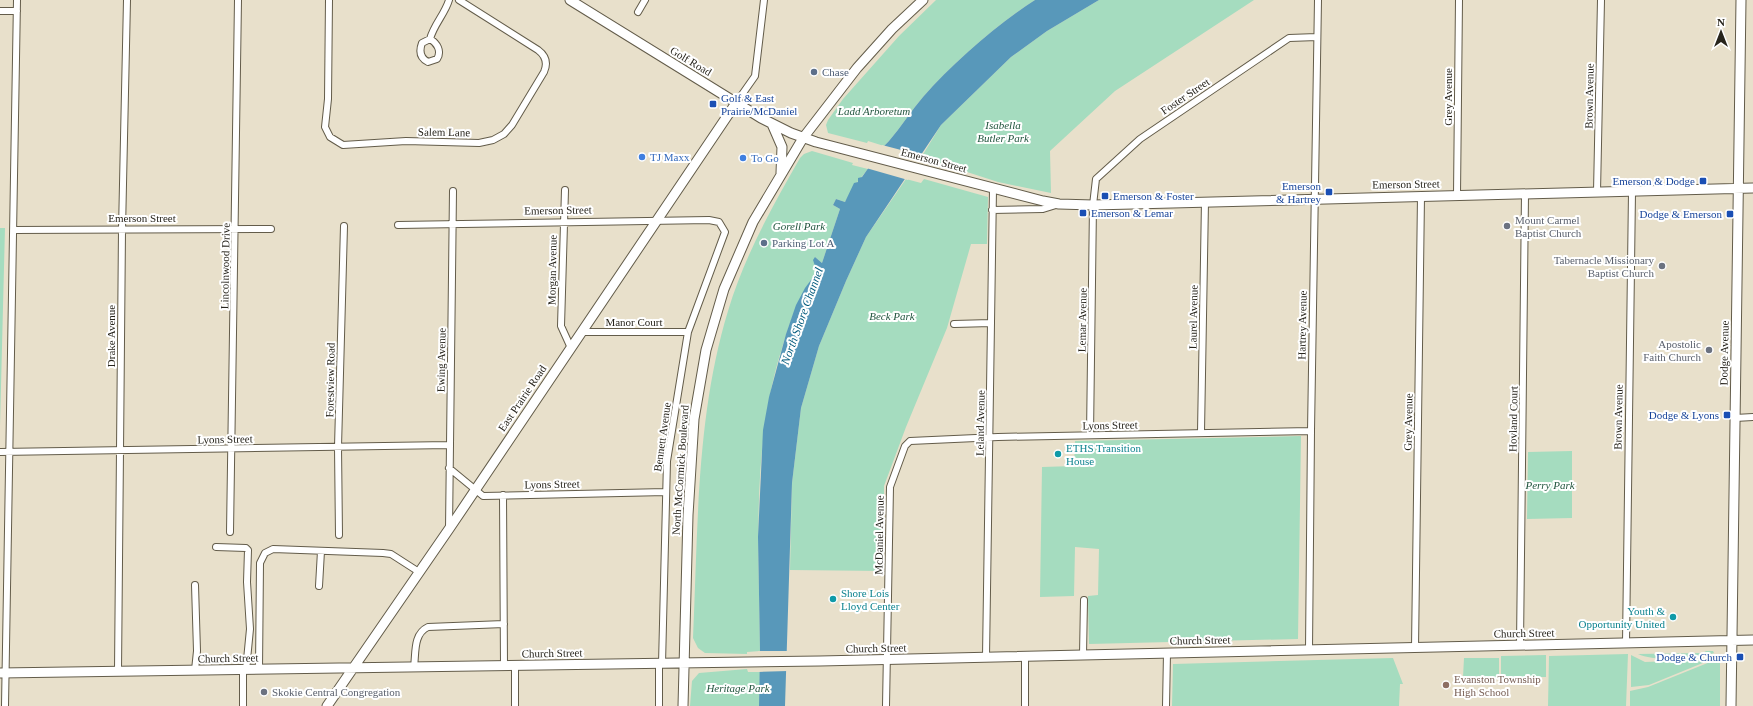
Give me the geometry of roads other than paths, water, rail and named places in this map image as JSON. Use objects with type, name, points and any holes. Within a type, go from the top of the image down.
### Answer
[{"type":"street","points":[[4,706],[3,673],[18,0]]},
{"type":"street","name":"Drake Avenue","points":[[118,671],[122,230],[127,0]]},
{"type":"street","name":"Lincolnwood Drive","points":[[230,532],[230,449],[236,229],[238,0]]},
{"type":"street","name":"Salem Lane","points":[[328,0],[328,99],[325,127],[326,133],[333,141],[348,145],[406,141],[486,142],[504,134],[512,124],[544,72],[547,64],[545,57],[538,50],[459,0]]},
{"type":"street","points":[[430,39],[433,30],[444,12],[449,0]]},
{"type":"street","name":"Golf Road","points":[[570,0],[736,103],[772,124],[803,138]]},
{"type":"street","points":[[638,12],[645,0]]},
{"type":"street","points":[[736,103],[755,76],[764,0]]},
{"type":"street","name":"North McCormick Boulevard","points":[[683,706],[688,515],[694,419],[706,350],[724,288],[753,222],[803,138],[857,68],[892,29],[923,0]]},
{"type":"street","name":"Hartrey Avenue","points":[[1309,650],[1310,431],[1318,0]]},
{"type":"street","name":"Grey Avenue","points":[[1457,195],[1459,0]]},
{"type":"street","name":"Brown Avenue","points":[[1596,192],[1601,0]]},
{"type":"street","name":"Dodge Avenue","points":[[1731,706],[1741,0]]},
{"type":"street","points":[[0,11],[17,11]]},
{"type":"street","name":"Foster Street","points":[[1094,205],[1096,179],[1140,139],[1289,38],[1317,37]]},
{"type":"street","name":"East Prairie Road","points":[[327,706],[476,489],[736,103]]},
{"type":"street","points":[[772,124],[782,147],[780,176]]},
{"type":"street","name":"Emerson Street","points":[[803,138],[1043,202],[1059,204],[1094,205],[1753,188]]},
{"type":"street","name":"Leland Avenue","points":[[986,657],[993,188]]},
{"type":"street","name":"Morgan Avenue","points":[[565,190],[561,326],[571,348]]},
{"type":"street","name":"Ewing Avenue","points":[[448,529],[454,192]]},
{"type":"street","name":"Brown Avenue","points":[[1626,643],[1632,192]]},
{"type":"street","name":"Hovland Court","points":[[1520,645],[1525,194]]},
{"type":"street","name":"Grey Avenue","points":[[1414,648],[1421,196]]},
{"type":"street","name":"Laurel Avenue","points":[[1201,432],[1205,202]]},
{"type":"street","name":"Emerson Street","points":[[992,210],[1043,209],[1059,204]]},
{"type":"street","name":"Lemar Avenue","points":[[1090,435],[1094,205]]},
{"type":"street","name":"Emerson Street","points":[[398,225],[657,220],[709,220],[719,222]]},
{"type":"street","name":"Bennett Avenue","points":[[659,706],[667,462],[688,332],[725,232],[719,222]]},
{"type":"street","name":"Forestview Road","points":[[339,535],[338,447],[344,226]]},
{"type":"street","name":"Emerson Street","points":[[13,230],[271,229]]},
{"type":"street","points":[[954,324],[991,324]]},
{"type":"street","name":"Manor Court","points":[[581,332],[688,332]]},
{"type":"street","points":[[1735,418],[1753,418]]},
{"type":"street","name":"Lyons Street","points":[[910,441],[989,437],[1310,431]]},
{"type":"street","name":"McDaniel Avenue","points":[[886,706],[890,487],[905,446],[910,441]]},
{"type":"street","name":"Lyons Street","points":[[0,452],[449,445]]},
{"type":"street","name":"Lyons Street","points":[[449,468],[483,496],[666,492]]},
{"type":"street","points":[[503,495],[504,666]]},
{"type":"street","points":[[216,547],[246,548],[248,550],[247,582],[250,629],[244,670],[243,706]]},
{"type":"street","points":[[259,670],[260,563],[265,553],[273,549],[391,554],[419,572]]},
{"type":"street","points":[[319,586],[321,551]]},
{"type":"street","points":[[195,585],[197,651],[195,670]]},
{"type":"street","points":[[1084,600],[1084,655]]},
{"type":"street","points":[[414,667],[417,638],[422,630],[428,627],[504,624]]},
{"type":"street","name":"Church Street","points":[[3,673],[887,660],[1753,640]]},
{"type":"street","points":[[1166,706],[1167,653]]},
{"type":"street","points":[[1024,706],[1025,656]]},
{"type":"street","points":[[515,666],[515,706]]},
{"type":"water","name":"North Shore Channel","points":[[1035,0],[1099,0],[1047,31],[1011,57],[941,125],[866,237],[819,346],[801,408],[792,483],[785,706],[759,706],[760,651],[758,537],[763,430],[769,397],[786,334],[796,305],[805,288],[817,272],[813,260],[815,257],[822,263],[840,209],[833,205],[836,199],[845,202],[854,183],[858,182],[858,178],[862,177],[884,146],[935,84],[990,33]]},
{"type":"place","name":"Chase","points":[[814,72]]},
{"type":"place","name":"Golf & East Prairie/McDaniel","points":[[713,104]]},
{"type":"place","name":"TJ Maxx","points":[[642,157]]},
{"type":"place","name":"To Go","points":[[743,158]]},
{"type":"place","name":"Emerson & Dodge","points":[[1703,181]]},
{"type":"place","name":"Emerson & Hartrey","points":[[1329,192]]},
{"type":"place","name":"Emerson & Foster","points":[[1105,196]]},
{"type":"place","name":"Emerson & Lemar","points":[[1083,213]]},
{"type":"place","name":"Dodge & Emerson","points":[[1730,214]]},
{"type":"place","name":"Mount Carmel Baptist Church","points":[[1507,226]]},
{"type":"place","name":"Parking Lot A","points":[[764,243]]},
{"type":"place","name":"Tabernacle Missionary Baptist Church","points":[[1662,266]]},
{"type":"place","name":"Apostolic Faith Church","points":[[1709,350]]},
{"type":"place","name":"Dodge & Lyons","points":[[1727,415]]},
{"type":"place","name":"ETHS Transition House","points":[[1058,454]]},
{"type":"place","name":"Shore Lois Lloyd Center","points":[[833,599]]},
{"type":"place","name":"Youth & Opportunity United","points":[[1673,617]]},
{"type":"place","name":"Dodge & Church","points":[[1740,657]]},
{"type":"place","name":"Evanston Township High School","points":[[1446,685]]},
{"type":"place","name":"Skokie Central Congregation","points":[[264,692]]},
{"type":"park label","name":"Ladd Arboretum","points":[[874,111]]},
{"type":"park label","name":"Isabella Butler Park","points":[[1003,131]]},
{"type":"park label","name":"Gorell Park","points":[[799,226]]},
{"type":"park label","name":"Beck Park","points":[[892,316]]},
{"type":"park label","name":"Perry Park","points":[[1550,485]]},
{"type":"park label","name":"Heritage Park","points":[[738,688]]}]
